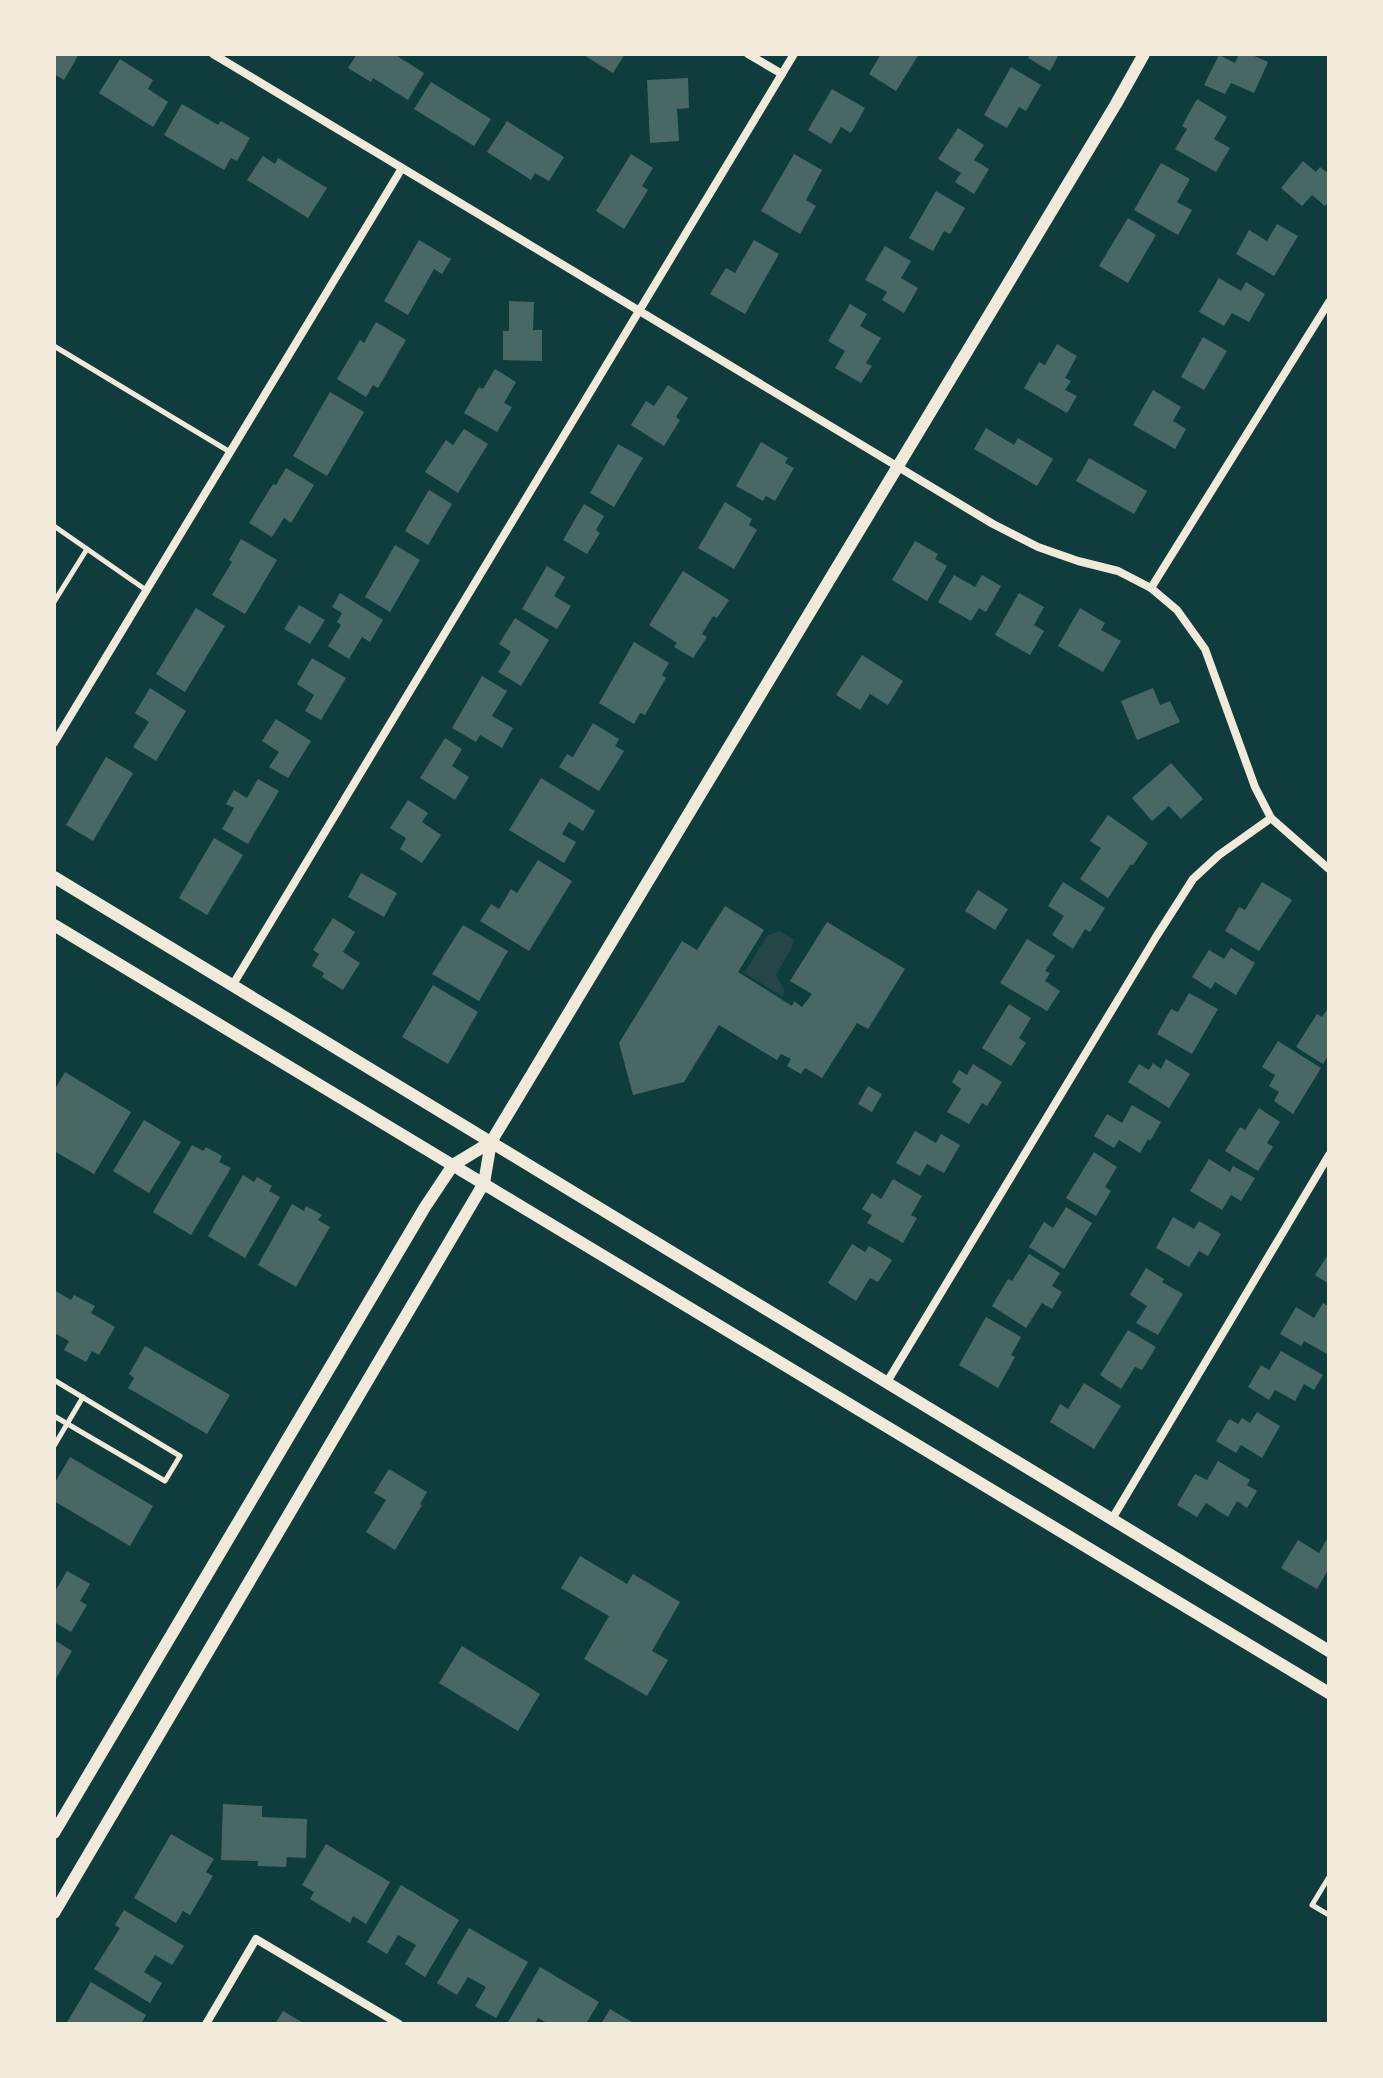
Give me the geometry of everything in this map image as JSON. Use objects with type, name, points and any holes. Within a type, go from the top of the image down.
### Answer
[{"type":"main road","points":[[54,1913],[484,1183],[491,1142],[1144,54]]},
{"type":"main road","points":[[54,877],[1329,1651]]},
{"type":"main road","points":[[54,925],[1329,1693]]},
{"type":"main road","points":[[54,1833],[425,1207],[453,1165],[491,1142]]},
{"type":"street","points":[[213,54],[993,524],[1038,547],[1118,571],[1151,588],[1177,610],[1205,649],[1255,787],[1271,818],[1329,869]]},
{"type":"street","points":[[748,54],[782,74]]},
{"type":"street","points":[[232,986],[794,54]]},
{"type":"street","points":[[54,743],[57,731],[402,168]]},
{"type":"street","points":[[1151,588],[1329,302]]},
{"type":"street","points":[[887,1382],[1193,879],[1219,855],[1271,818]]},
{"type":"street","points":[[1112,1519],[1329,1155]]},
{"type":"street","points":[[206,2024],[256,1939],[399,2024]]},
{"type":"lane","points":[[54,346],[230,452]]},
{"type":"lane","points":[[54,526],[146,590]]},
{"type":"lane","points":[[54,602],[87,549]]},
{"type":"lane","points":[[54,1380],[180,1456],[165,1481],[54,1416]]},
{"type":"lane","points":[[54,1446],[83,1397]]},
{"type":"lane","points":[[1329,1877],[1312,1905],[1329,1915]]},
{"type":"shaded area","points":[[780,931],[794,940],[776,975],[785,992],[782,996],[744,973],[767,936]]},
{"type":"building","points":[[54,54],[79,54],[64,80],[54,74]]},
{"type":"building","points":[[357,54],[394,54],[424,73],[408,100],[373,78],[371,82],[348,68]]},
{"type":"building","points":[[582,54],[625,54],[613,73]]},
{"type":"building","points":[[881,54],[919,54],[896,91],[869,74]]},
{"type":"building","points":[[1031,54],[1059,54],[1050,71],[1028,58]]},
{"type":"building","points":[[1239,54],[1250,54],[1268,62],[1254,93],[1231,83],[1225,94],[1204,85],[1219,55],[1235,63]]},
{"type":"building","points":[[120,59],[153,80],[148,89],[168,102],[153,127],[99,93]]},
{"type":"building","points":[[1011,67],[1041,85],[1026,111],[1019,107],[1007,128],[984,115]]},
{"type":"building","points":[[688,78],[689,108],[677,109],[679,141],[650,143],[647,80]]},
{"type":"building","points":[[431,82],[491,119],[474,146],[414,109]]},
{"type":"building","points":[[832,89],[865,108],[851,133],[841,127],[831,144],[808,130]]},
{"type":"building","points":[[1197,99],[1227,117],[1214,139],[1230,148],[1216,172],[1175,149],[1187,129],[1182,126]]},
{"type":"building","points":[[182,104],[218,125],[221,121],[250,138],[237,161],[231,158],[224,170],[164,135]]},
{"type":"building","points":[[507,121],[564,157],[549,181],[535,173],[531,180],[487,152]]},
{"type":"building","points":[[958,128],[984,145],[974,160],[989,169],[974,194],[955,182],[961,173],[938,159]]},
{"type":"building","points":[[631,154],[653,168],[642,186],[648,190],[624,229],[596,211]]},
{"type":"building","points":[[794,154],[822,170],[806,200],[816,206],[800,234],[761,211]]},
{"type":"building","points":[[263,156],[275,164],[278,158],[327,188],[308,218],[247,180]]},
{"type":"building","points":[[1303,161],[1316,172],[1320,167],[1329,174],[1329,201],[1325,206],[1312,195],[1302,206],[1281,188]]},
{"type":"building","points":[[1161,163],[1190,179],[1177,202],[1192,210],[1178,235],[1134,210]]},
{"type":"building","points":[[936,191],[965,208],[950,234],[944,231],[933,251],[909,238]]},
{"type":"building","points":[[1128,218],[1156,235],[1128,283],[1099,266]]},
{"type":"building","points":[[1277,224],[1298,236],[1274,276],[1236,254],[1249,230],[1267,241]]},
{"type":"building","points":[[419,240],[451,259],[442,274],[434,269],[408,315],[384,301]]},
{"type":"building","points":[[754,240],[779,254],[745,314],[710,294],[726,268],[735,273]]},
{"type":"building","points":[[885,246],[911,261],[901,278],[918,288],[904,313],[882,300],[887,292],[865,280]]},
{"type":"building","points":[[1219,278],[1241,291],[1246,282],[1265,294],[1249,322],[1232,313],[1224,326],[1199,312]]},
{"type":"building","points":[[509,301],[534,302],[533,330],[542,330],[542,361],[503,360],[503,331],[509,331]]},
{"type":"building","points":[[850,304],[867,314],[860,326],[881,338],[866,363],[872,366],[861,383],[835,368],[845,351],[828,341]]},
{"type":"building","points":[[376,322],[406,340],[378,388],[373,385],[366,397],[337,379],[360,340],[364,343]]},
{"type":"building","points":[[1203,337],[1227,351],[1204,390],[1181,377]]},
{"type":"building","points":[[1057,344],[1077,356],[1065,378],[1071,381],[1065,390],[1077,396],[1067,413],[1024,388],[1039,362],[1045,365]]},
{"type":"building","points":[[495,369],[516,382],[504,403],[512,407],[497,432],[464,413],[479,387],[483,389]]},
{"type":"building","points":[[668,385],[688,398],[676,417],[680,420],[664,446],[631,425],[646,401],[654,406]]},
{"type":"building","points":[[1153,390],[1181,407],[1173,421],[1186,429],[1175,449],[1133,425]]},
{"type":"building","points":[[330,392],[364,412],[327,476],[293,456]]},
{"type":"building","points":[[986,428],[1014,445],[1018,438],[1053,459],[1037,486],[974,449]]},
{"type":"building","points":[[464,429],[488,444],[458,493],[425,472],[446,440],[453,445]]},
{"type":"building","points":[[761,442],[788,458],[785,463],[794,468],[775,501],[766,496],[763,501],[736,486]]},
{"type":"building","points":[[618,444],[643,458],[614,507],[590,493]]},
{"type":"building","points":[[1089,458],[1147,491],[1134,514],[1076,481]]},
{"type":"building","points":[[286,468],[314,485],[291,523],[284,518],[272,537],[249,523]]},
{"type":"building","points":[[429,490],[452,504],[428,545],[405,531]]},
{"type":"building","points":[[725,502],[752,519],[749,525],[757,530],[734,569],[698,548]]},
{"type":"building","points":[[584,504],[604,516],[596,530],[600,533],[587,554],[563,540]]},
{"type":"building","points":[[241,539],[277,560],[245,614],[212,595],[232,562],[229,560]]},
{"type":"building","points":[[915,541],[938,554],[935,559],[947,566],[927,601],[892,580]]},
{"type":"building","points":[[395,545],[420,560],[390,612],[365,597]]},
{"type":"building","points":[[547,566],[565,577],[554,596],[571,606],[557,629],[522,609]]},
{"type":"building","points":[[683,571],[729,600],[717,618],[713,616],[702,634],[707,637],[693,658],[674,647],[677,643],[649,625]]},
{"type":"building","points":[[954,575],[975,587],[982,575],[1001,586],[986,612],[979,608],[971,621],[938,602]]},
{"type":"building","points":[[340,593],[383,620],[370,642],[362,637],[349,659],[328,646],[341,625],[337,622],[342,613],[332,607]]},
{"type":"building","points":[[1019,593],[1044,607],[1034,625],[1044,631],[1030,655],[995,635]]},
{"type":"building","points":[[299,605],[325,620],[310,644],[284,629]]},
{"type":"building","points":[[196,608],[225,626],[185,692],[156,674]]},
{"type":"building","points":[[1080,608],[1105,623],[1101,630],[1121,641],[1103,672],[1058,646]]},
{"type":"building","points":[[515,618],[549,640],[521,686],[498,672],[511,652],[499,644]]},
{"type":"building","points":[[634,642],[669,663],[662,675],[666,678],[645,715],[640,713],[634,724],[599,703]]},
{"type":"building","points":[[862,655],[903,681],[888,705],[870,694],[860,710],[836,695]]},
{"type":"building","points":[[312,658],[346,678],[321,720],[305,711],[314,695],[297,684]]},
{"type":"building","points":[[482,676],[507,691],[492,716],[513,728],[502,748],[480,735],[476,742],[452,728]]},
{"type":"building","points":[[150,688],[186,711],[156,761],[133,747],[149,722],[135,713]]},
{"type":"building","points":[[1153,688],[1160,705],[1170,701],[1180,722],[1137,740],[1121,701]]},
{"type":"building","points":[[276,719],[311,741],[288,778],[269,767],[279,752],[262,741]]},
{"type":"building","points":[[593,723],[619,739],[615,746],[624,751],[599,791],[559,767],[567,754],[573,757]]},
{"type":"building","points":[[445,738],[462,749],[452,766],[469,777],[455,800],[420,778]]},
{"type":"building","points":[[106,757],[133,773],[93,841],[66,825]]},
{"type":"building","points":[[1171,763],[1203,799],[1181,819],[1169,806],[1152,821],[1132,798]]},
{"type":"building","points":[[541,778],[595,811],[583,831],[569,822],[562,834],[576,842],[564,863],[509,830]]},
{"type":"building","points":[[258,779],[279,791],[248,844],[222,829],[234,808],[226,804],[234,790],[247,798]]},
{"type":"building","points":[[408,800],[428,813],[422,822],[441,835],[422,863],[400,849],[406,838],[390,828]]},
{"type":"building","points":[[1108,815],[1148,843],[1108,898],[1080,879],[1101,848],[1090,841]]},
{"type":"building","points":[[214,838],[243,855],[207,915],[179,898]]},
{"type":"building","points":[[538,860],[572,881],[529,951],[480,921],[491,904],[499,909],[511,889],[517,893]]},
{"type":"building","points":[[361,873],[397,893],[384,917],[348,897]]},
{"type":"building","points":[[1063,882],[1105,908],[1090,932],[1085,929],[1073,949],[1052,935],[1064,916],[1048,906]]},
{"type":"building","points":[[1262,882],[1292,900],[1259,951],[1225,931],[1239,907],[1245,910]]},
{"type":"building","points":[[978,890],[1008,909],[995,930],[965,911]]},
{"type":"building","points":[[725,906],[764,930],[738,972],[792,1006],[794,1001],[802,1007],[812,994],[790,981],[827,922],[905,969],[868,1029],[857,1023],[822,1078],[805,1068],[801,1074],[787,1066],[791,1059],[781,1054],[777,1060],[719,1025],[684,1082],[633,1095],[619,1043],[682,941],[697,950]]},
{"type":"building","points":[[333,918],[355,932],[343,952],[360,963],[343,990],[322,977],[324,973],[312,966],[319,954],[313,950]]},
{"type":"building","points":[[463,925],[508,951],[479,1001],[432,974]]},
{"type":"building","points":[[1027,939],[1055,956],[1045,971],[1050,973],[1045,981],[1060,991],[1047,1011],[1000,983]]},
{"type":"building","points":[[1231,948],[1255,963],[1236,995],[1215,982],[1211,989],[1192,977],[1209,950],[1224,959]]},
{"type":"building","points":[[433,985],[478,1012],[448,1064],[402,1037]]},
{"type":"building","points":[[1189,993],[1218,1009],[1192,1054],[1157,1034],[1171,1009],[1178,1012]]},
{"type":"building","points":[[1009,1004],[1031,1018],[1019,1038],[1026,1043],[1011,1066],[982,1048]]},
{"type":"building","points":[[1329,1007],[1329,1054],[1323,1064],[1296,1047],[1317,1014],[1322,1017]]},
{"type":"building","points":[[1278,1041],[1321,1068],[1293,1114],[1274,1101],[1279,1092],[1269,1086],[1275,1075],[1262,1067]]},
{"type":"building","points":[[1166,1059],[1190,1074],[1169,1108],[1128,1082],[1139,1064],[1149,1070],[1153,1063],[1161,1069]]},
{"type":"building","points":[[973,1064],[1002,1082],[987,1106],[982,1103],[969,1124],[947,1112],[961,1089],[952,1082],[959,1070],[967,1075]]},
{"type":"building","points":[[65,1072],[131,1112],[94,1174],[54,1151],[54,1091]]},
{"type":"building","points":[[868,1086],[882,1094],[872,1112],[858,1104]]},
{"type":"building","points":[[1132,1105],[1161,1122],[1140,1153],[1119,1140],[1114,1148],[1094,1136],[1107,1114],[1122,1123]]},
{"type":"building","points":[[1259,1108],[1280,1122],[1267,1143],[1273,1147],[1258,1171],[1225,1151],[1240,1127],[1245,1130]]},
{"type":"building","points":[[144,1120],[181,1142],[149,1193],[113,1171]]},
{"type":"building","points":[[915,1131],[936,1143],[941,1134],[960,1145],[944,1173],[927,1164],[920,1176],[896,1163]]},
{"type":"building","points":[[192,1145],[203,1151],[206,1147],[222,1156],[219,1162],[231,1168],[191,1235],[153,1212]]},
{"type":"building","points":[[1094,1152],[1117,1167],[1105,1187],[1111,1191],[1096,1216],[1066,1198]]},
{"type":"building","points":[[1209,1159],[1230,1172],[1233,1166],[1255,1178],[1241,1201],[1231,1195],[1222,1210],[1190,1191]]},
{"type":"building","points":[[243,1175],[254,1182],[257,1177],[272,1186],[269,1191],[280,1197],[245,1258],[208,1236]]},
{"type":"building","points":[[893,1179],[922,1196],[911,1215],[917,1218],[903,1243],[867,1223],[872,1215],[862,1209],[872,1193],[881,1199]]},
{"type":"building","points":[[292,1204],[304,1211],[306,1206],[322,1215],[318,1220],[330,1227],[296,1287],[258,1265]]},
{"type":"building","points":[[1066,1207],[1092,1223],[1064,1269],[1029,1247],[1044,1222],[1053,1228]]},
{"type":"building","points":[[1173,1217],[1194,1229],[1199,1221],[1221,1234],[1208,1256],[1199,1251],[1189,1267],[1156,1248]]},
{"type":"building","points":[[852,1244],[865,1252],[869,1246],[892,1260],[878,1282],[870,1278],[856,1301],[828,1283]]},
{"type":"building","points":[[1329,1253],[1329,1284],[1315,1275]]},
{"type":"building","points":[[1029,1254],[1060,1273],[1052,1286],[1062,1292],[1052,1309],[1042,1303],[1026,1328],[992,1306],[1008,1279],[1012,1281]]},
{"type":"building","points":[[1146,1268],[1183,1294],[1158,1335],[1136,1323],[1147,1306],[1130,1295]]},
{"type":"building","points":[[54,1290],[71,1300],[74,1295],[95,1306],[91,1313],[115,1327],[99,1355],[92,1351],[86,1362],[64,1350],[69,1341],[56,1334],[54,1337]]},
{"type":"building","points":[[1323,1303],[1329,1307],[1327,1354],[1304,1341],[1301,1346],[1280,1334],[1296,1307],[1314,1318]]},
{"type":"building","points":[[986,1317],[1021,1337],[1011,1355],[1015,1357],[998,1388],[959,1365]]},
{"type":"building","points":[[1128,1330],[1156,1347],[1142,1370],[1135,1367],[1121,1389],[1100,1375]]},
{"type":"building","points":[[145,1346],[230,1395],[207,1434],[128,1388],[134,1378],[129,1374]]},
{"type":"building","points":[[1281,1351],[1323,1375],[1314,1390],[1304,1384],[1295,1401],[1275,1390],[1269,1400],[1248,1387],[1261,1365],[1269,1370]]},
{"type":"building","points":[[1084,1383],[1121,1406],[1094,1449],[1050,1422],[1060,1404],[1068,1409]]},
{"type":"building","points":[[1257,1412],[1280,1426],[1262,1458],[1241,1445],[1236,1453],[1216,1441],[1229,1419],[1238,1424],[1242,1418],[1250,1423]]},
{"type":"building","points":[[70,1457],[153,1506],[130,1546],[54,1501],[54,1484]]},
{"type":"building","points":[[1218,1461],[1250,1480],[1247,1485],[1257,1491],[1247,1508],[1237,1501],[1228,1517],[1206,1503],[1197,1517],[1177,1505],[1195,1474],[1207,1480]]},
{"type":"building","points":[[389,1469],[427,1492],[395,1550],[366,1532],[386,1500],[374,1493]]},
{"type":"building","points":[[1329,1535],[1329,1568],[1317,1589],[1281,1568],[1298,1540],[1319,1553]]},
{"type":"building","points":[[580,1556],[627,1584],[633,1574],[680,1602],[652,1651],[668,1660],[647,1696],[584,1659],[609,1616],[561,1588]]},
{"type":"building","points":[[67,1571],[90,1584],[80,1601],[87,1605],[71,1632],[54,1622],[54,1593]]},
{"type":"building","points":[[54,1640],[72,1651],[54,1682]]},
{"type":"building","points":[[462,1646],[540,1694],[518,1731],[439,1683]]},
{"type":"building","points":[[223,1804],[262,1806],[262,1817],[307,1819],[306,1858],[287,1857],[286,1867],[258,1866],[258,1861],[221,1860]]},
{"type":"building","points":[[171,1834],[214,1859],[206,1872],[213,1876],[190,1915],[183,1911],[176,1923],[134,1898]]},
{"type":"building","points":[[326,1844],[390,1882],[366,1924],[353,1916],[350,1923],[310,1899],[314,1892],[302,1885]]},
{"type":"building","points":[[401,1885],[459,1920],[425,1977],[405,1964],[416,1945],[398,1935],[387,1954],[367,1942]]},
{"type":"building","points":[[124,1910],[184,1946],[172,1965],[155,1955],[144,1972],[162,1983],[150,2003],[94,1969],[120,1928],[115,1925]]},
{"type":"building","points":[[469,1928],[528,1962],[496,2018],[475,2006],[486,1987],[468,1977],[457,1995],[437,1983]]},
{"type":"building","points":[[540,1967],[599,2002],[586,2024],[549,2024],[538,2018],[535,2024],[507,2024]]},
{"type":"building","points":[[91,1982],[146,2015],[141,2024],[66,2024]]},
{"type":"building","points":[[610,2009],[635,2024],[601,2024]]},
{"type":"building","points":[[283,2011],[305,2024],[275,2024]]}]
